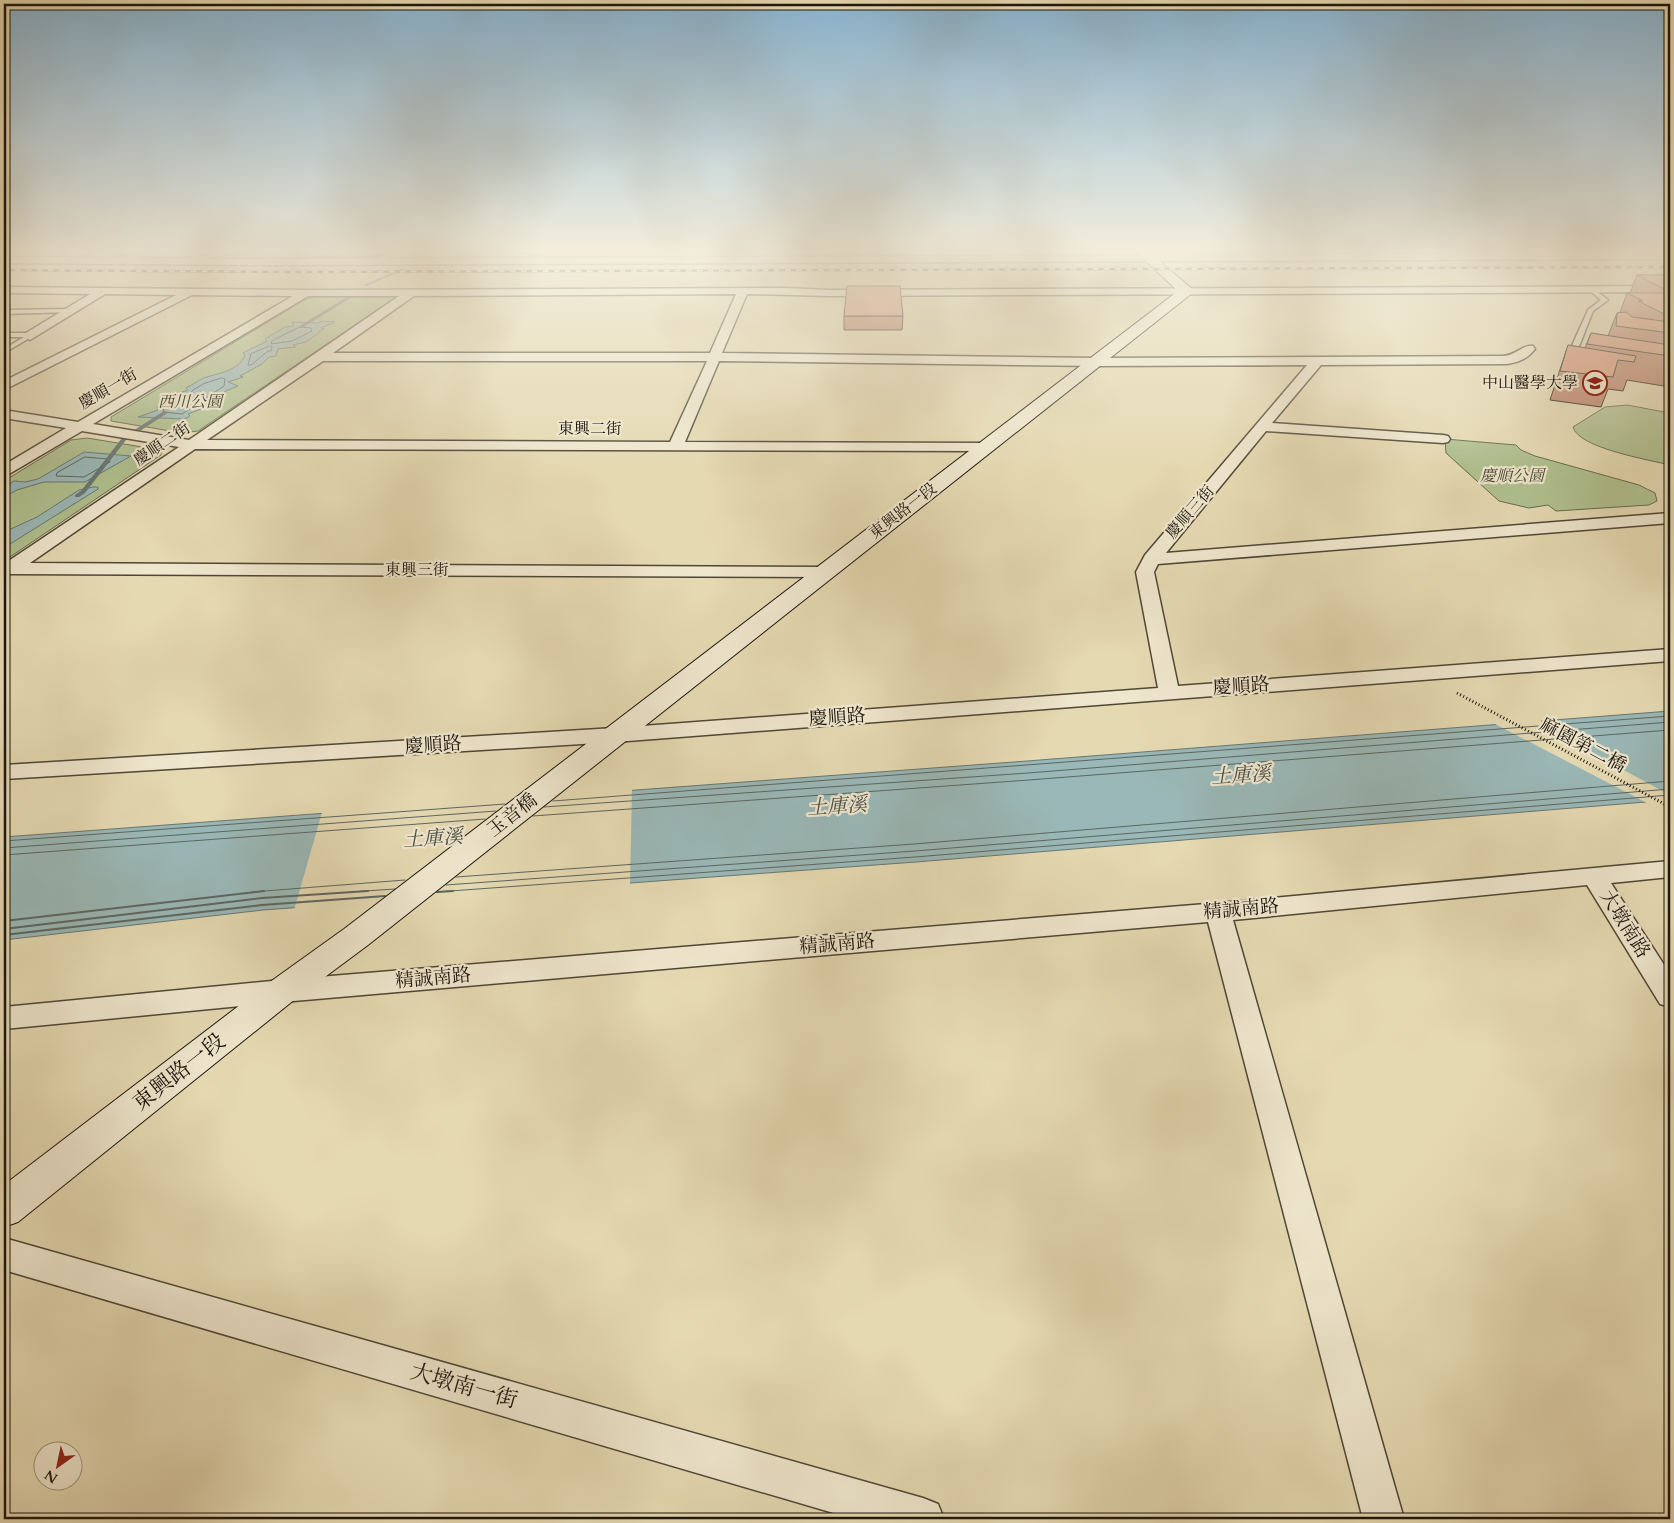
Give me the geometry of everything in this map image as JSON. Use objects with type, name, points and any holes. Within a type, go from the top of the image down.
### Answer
[{"type":"street","points":[[32,336],[51,324]]},
{"type":"street","points":[[4,386],[127,324]]},
{"type":"street","name":"慶順一街","points":[[4,471],[254,324]]},
{"type":"street","name":"慶順二街","points":[[7,570],[194,444],[367,324]]},
{"type":"street","points":[[675,447],[729,324]]},
{"type":"street","name":"東興路一段","points":[[574,766],[1097,362],[1141,324]]},
{"type":"street","points":[[320,357],[715,357],[1097,362],[1514,360],[1521,358],[1529,349]]},
{"type":"street","name":"慶順三街","points":[[1151,559],[1317,361]]},
{"type":"street","points":[[4,414],[79,426]]},
{"type":"street","name":"東興二街","points":[[79,426],[194,444],[986,447]]},
{"type":"street","points":[[1263,427],[1443,440]]},
{"type":"street","points":[[1169,691],[1145,572],[1151,559],[1670,518]]},
{"type":"street","name":"東興三街","points":[[7,570],[824,572]]},
{"type":"street","name":"慶順路","points":[[4,772],[615,734],[1670,654]]},
{"type":"street","name":"玉音橋","points":[[356,937],[574,766]]},
{"type":"street","name":"精誠南路","points":[[4,1018],[282,991],[1218,912],[1595,878],[1670,869]]},
{"type":"street","name":"大墩南路","points":[[1595,878],[1670,996]]},
{"type":"street","points":[[1218,912],[1384,1519]]},
{"type":"street","name":"東興路一段","points":[[4,1209],[282,991],[356,937]]},
{"type":"street","name":"大墩南一街","points":[[4,1254],[923,1519]]},
{"type":"lane","points":[[1567,360],[1577,344],[1585,324]]},
{"type":"lane","points":[[4,335],[32,336]]},
{"type":"lane","points":[[4,351],[32,336]]},
{"type":"path","name":"麻園第二橋","points":[[1483,708],[1670,807]]},
{"type":"green space","name":"西川公園","points":[[265,324],[356,324],[198,431],[182,433],[111,421],[111,417]]},
{"type":"green space","points":[[1627,405],[1670,413],[1670,465],[1601,447],[1587,441],[1573,427],[1605,407]]},
{"type":"green space","name":"西川公園","points":[[87,438],[161,450],[161,455],[4,561],[4,481],[71,440]]},
{"type":"green space","name":"慶順公園","points":[[1445,439],[1516,445],[1521,450],[1535,456],[1639,485],[1655,493],[1657,501],[1649,505],[1556,511],[1548,505],[1529,508],[1499,501],[1446,453]]},
{"type":"water","points":[[293,324],[330,324],[321,328],[324,329],[306,342],[293,345],[296,347],[278,349],[276,356],[269,357],[262,364],[240,376],[243,377],[228,382],[238,386],[219,394],[201,409],[188,414],[190,416],[185,419],[138,417],[158,410],[157,407],[177,394],[188,390],[186,388],[201,379],[233,368],[242,360],[245,355],[243,353],[267,341],[265,339],[285,327],[294,326]]},
{"type":"water","points":[[84,452],[131,456],[85,482],[44,482],[17,490],[4,497],[4,488],[14,481],[25,482],[38,479]]},
{"type":"water","points":[[98,487],[98,489],[10,544],[4,551],[4,532],[37,517],[79,490]]},
{"type":"water","name":"土庫溪","points":[[1670,711],[1670,800],[916,862],[263,910],[4,940],[4,837]]},
{"type":"pier","points":[[1541,719],[1542,726],[1670,795],[1670,803],[1649,804],[1493,723]]},
{"type":"pier","points":[[632,787],[630,885],[294,910],[323,809]]},
{"type":"building","points":[[1616,324],[1670,324],[1670,333],[1616,326]]},
{"type":"building","points":[[1591,333],[1670,345],[1670,356],[1587,344]]},
{"type":"building","points":[[1568,345],[1636,356],[1634,362],[1618,360],[1613,377],[1560,371]]},
{"type":"waterway","points":[[300,327],[305,324]]},
{"type":"waterway","points":[[77,496],[83,492],[124,439],[166,412]]},
{"type":"place","name":"中山醫學大學","points":[[1595,383]]}]
